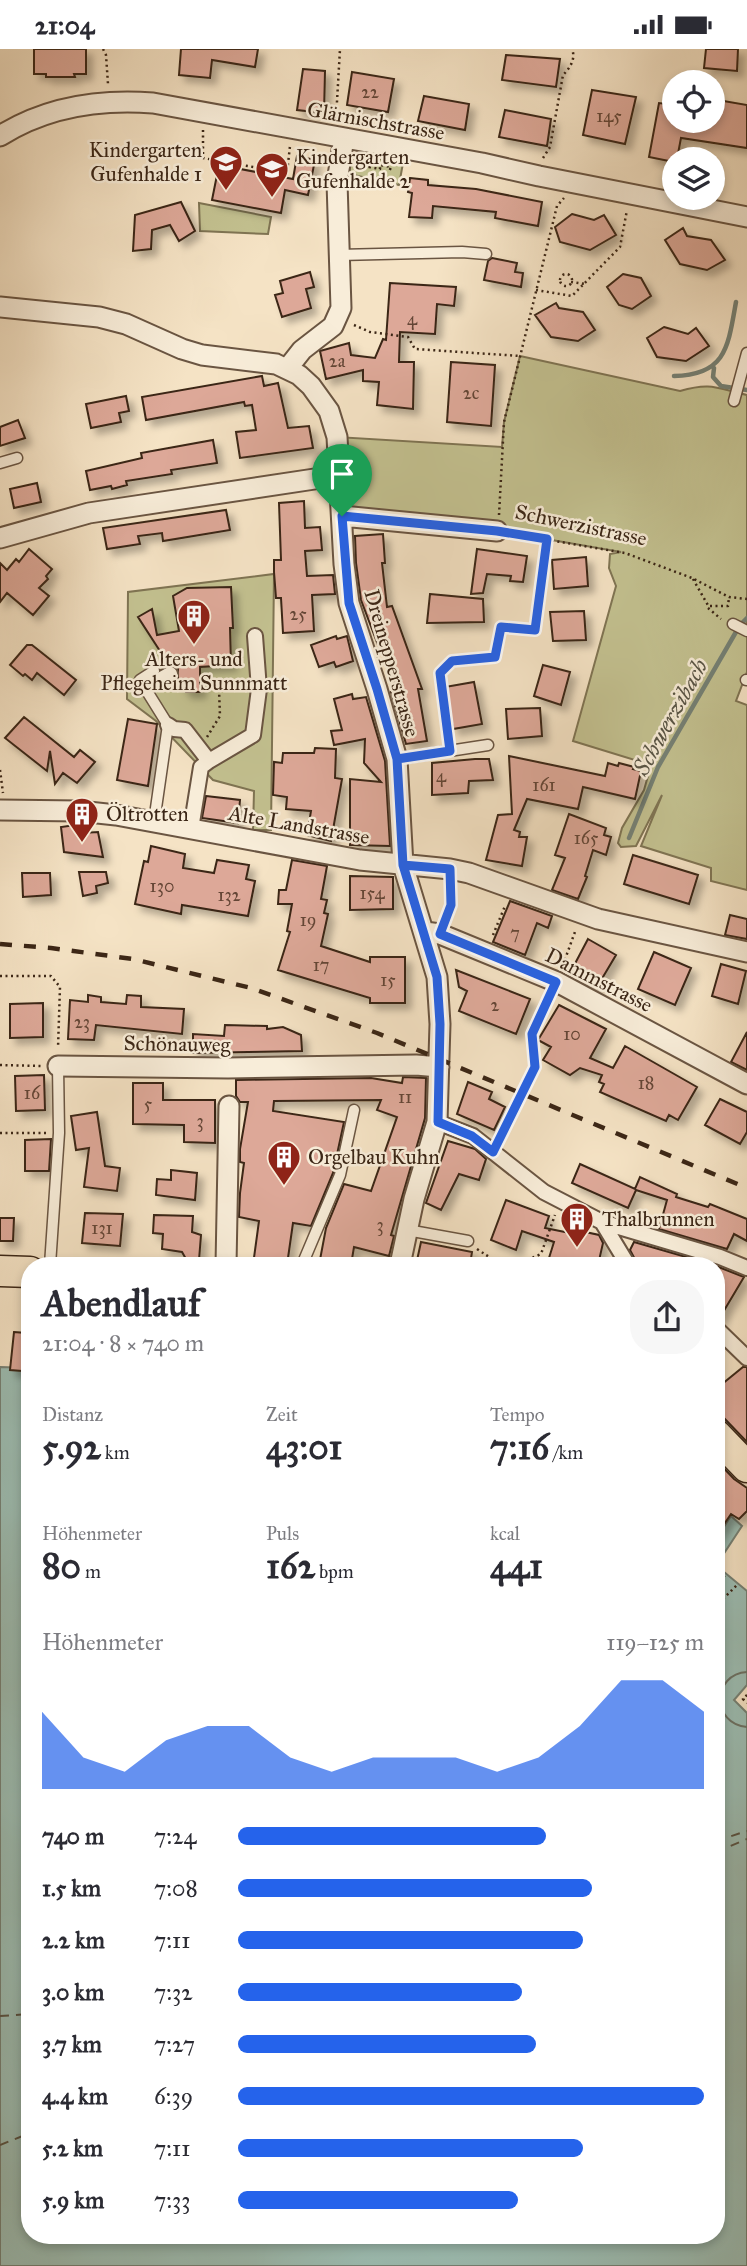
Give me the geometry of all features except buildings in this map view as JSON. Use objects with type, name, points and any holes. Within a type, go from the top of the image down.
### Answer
[{"type":"main road","points":[[0,1271],[21,1272]]},
{"type":"main road","points":[[725,1443],[745,1461]]},
{"type":"street","name":"Glärnischstrasse","points":[[1,132],[51,113],[109,101],[153,103],[482,163],[747,217]]},
{"type":"street","points":[[287,369],[302,350],[333,326],[341,307],[337,183],[341,161],[340,137]]},
{"type":"street","name":"Dreinepperstrasse","points":[[0,307],[99,317],[126,324],[202,355],[262,362],[287,369],[311,386],[329,411],[337,437],[341,475],[349,603],[397,759],[403,865],[432,933],[437,977],[440,1024],[438,1122],[402,1257]]},
{"type":"street","points":[[0,538],[89,513],[341,475]]},
{"type":"street","name":"Schwerzistrasse","points":[[342,516],[498,525]]},
{"type":"street","points":[[191,829],[201,767],[253,735],[259,688],[255,636]]},
{"type":"street","points":[[145,688],[170,674]]},
{"type":"street","points":[[168,725],[174,729],[185,730],[209,761]]},
{"type":"street","name":"Alte Landstrasse","points":[[3,810],[79,811],[360,860],[450,869],[469,873],[598,919],[747,953]]},
{"type":"street","name":"Dammstrasse","points":[[432,933],[556,982],[747,1084]]},
{"type":"street","name":"Schönauweg","points":[[58,1066],[439,1067]]},
{"type":"street","points":[[226,1257],[229,1105]]},
{"type":"street","points":[[438,1122],[472,1136],[544,1192],[602,1222],[720,1257]]},
{"type":"street","points":[[602,1222],[623,1257]]},
{"type":"street","points":[[725,1259],[747,1268]]},
{"type":"street","points":[[725,1336],[747,1357]]},
{"type":"lane","points":[[339,255],[462,252],[485,254]]},
{"type":"lane","points":[[734,401],[747,353]]},
{"type":"lane","points":[[0,463],[17,458]]},
{"type":"lane","points":[[733,624],[747,631]]},
{"type":"lane","points":[[154,671],[140,680],[168,725],[154,822]]},
{"type":"lane","points":[[397,759],[488,745]]},
{"type":"lane","points":[[51,1257],[59,1133],[58,1066]]},
{"type":"lane","points":[[305,1257],[340,1175],[354,1110]]},
{"type":"lane","points":[[407,1230],[467,1244]]},
{"type":"path","points":[[103,49],[106,55],[109,101]]},
{"type":"path","points":[[340,49],[340,137]]},
{"type":"path","points":[[539,176],[544,156],[550,147],[563,75],[570,67],[574,54],[572,49]]},
{"type":"path","points":[[202,113],[203,158],[287,173],[293,129]]},
{"type":"path","points":[[369,167],[372,154]]},
{"type":"path","points":[[341,161],[380,169],[380,165],[391,167],[390,172]]},
{"type":"path","points":[[498,525],[504,422],[557,206],[566,195]]},
{"type":"path","points":[[536,290],[572,296],[620,247],[628,207]]},
{"type":"path","points":[[564,286],[560,281],[562,275],[568,275],[571,282]]},
{"type":"path","points":[[562,294],[564,286],[571,282],[585,284]]},
{"type":"path","points":[[337,317],[370,332],[408,337],[415,349],[520,356]]},
{"type":"path","name":"Schwerzistrasse","points":[[498,525],[547,539],[625,553],[692,578],[729,597]]},
{"type":"path","points":[[450,751],[440,673],[452,661],[495,657],[501,627],[535,630],[547,539]]},
{"type":"path","points":[[692,578],[709,607],[722,619],[733,624]]},
{"type":"path","points":[[709,607],[711,604],[728,606],[729,597],[747,599]]},
{"type":"path","points":[[200,749],[220,716],[219,690]]},
{"type":"path","points":[[0,770],[3,810]]},
{"type":"path","points":[[432,933],[451,905],[450,869]]},
{"type":"path","points":[[486,953],[506,904]]},
{"type":"path","points":[[493,1152],[535,1067],[532,1034],[556,982],[579,919]]},
{"type":"path","points":[[0,976],[51,976],[60,987],[58,1066],[0,1065]]},
{"type":"path","points":[[0,1133],[59,1133]]},
{"type":"path","points":[[534,1257],[541,1254],[560,1199]]},
{"type":"path","points":[[467,1244],[488,1257]]},
{"type":"path","points":[[725,1597],[738,1584]]},
{"type":"path","points":[[747,1695],[743,1699],[747,1703]]},
{"type":"shaded area","points":[[359,156],[403,163],[399,185],[349,174],[351,162]]},
{"type":"shaded area","points":[[199,203],[271,217],[268,234],[200,231]]},
{"type":"shaded area","points":[[520,356],[680,391],[707,386],[747,395],[747,672],[736,701],[747,705],[747,890],[711,881],[711,868],[641,846],[662,795],[636,846],[621,847],[618,843],[622,828],[644,790],[651,765],[573,741],[616,586],[609,568],[610,554],[621,552],[517,534],[342,516],[337,437],[502,447],[504,422]]},
{"type":"shaded area","points":[[274,574],[271,830],[253,830],[254,791],[213,780],[156,721],[127,699],[128,592]]},
{"type":"water","points":[[0,1367],[21,1368],[21,2244],[725,2244],[725,1573],[747,1591],[747,1685],[734,1700],[747,1713],[747,2266],[0,2266]]},
{"type":"water","points":[[731,1516],[742,1526],[725,1552],[725,1525]]},
{"type":"waterway","points":[[674,376],[704,370],[721,356],[727,345],[736,302]]},
{"type":"waterway","name":"Schwerzibach","points":[[714,368],[713,377],[721,386],[747,390]]},
{"type":"waterway","name":"Schwerzibach","points":[[629,838],[658,767],[740,625],[747,618]]},
{"type":"ferry route","points":[[725,1838],[747,1831]]},
{"type":"ferry route","points":[[725,1848],[747,1839]]},
{"type":"ferry route","points":[[0,2016],[21,2015]]},
{"type":"ferry route","points":[[0,2145],[21,2137]]},
{"type":"railway","points":[[0,944],[133,959],[251,988],[377,1033],[747,1188]]},
{"type":"place","name":"Kindergarten Gufenhalde 1","points":[[226,192]]},
{"type":"place","name":"Kindergarten Gufenhalde 2","points":[[272,199]]},
{"type":"place","name":"Alters- und Pflegeheim Sunnmatt","points":[[194,646]]},
{"type":"place","name":"Öltrotten","points":[[82,844]]},
{"type":"place","name":"Orgelbau Kuhn","points":[[284,1187]]},
{"type":"place","name":"Thalbrunnen","points":[[577,1249]]},
{"type":"route","points":[[342,516],[349,603],[397,759],[403,865],[437,977],[440,1024],[438,1122],[472,1136],[493,1152],[535,1067],[532,1034],[556,982],[440,934],[451,905],[450,869],[403,865],[400,812],[397,759],[450,751],[440,673],[452,661],[495,657],[501,627],[535,630],[547,539],[497,531],[342,516]]}]
